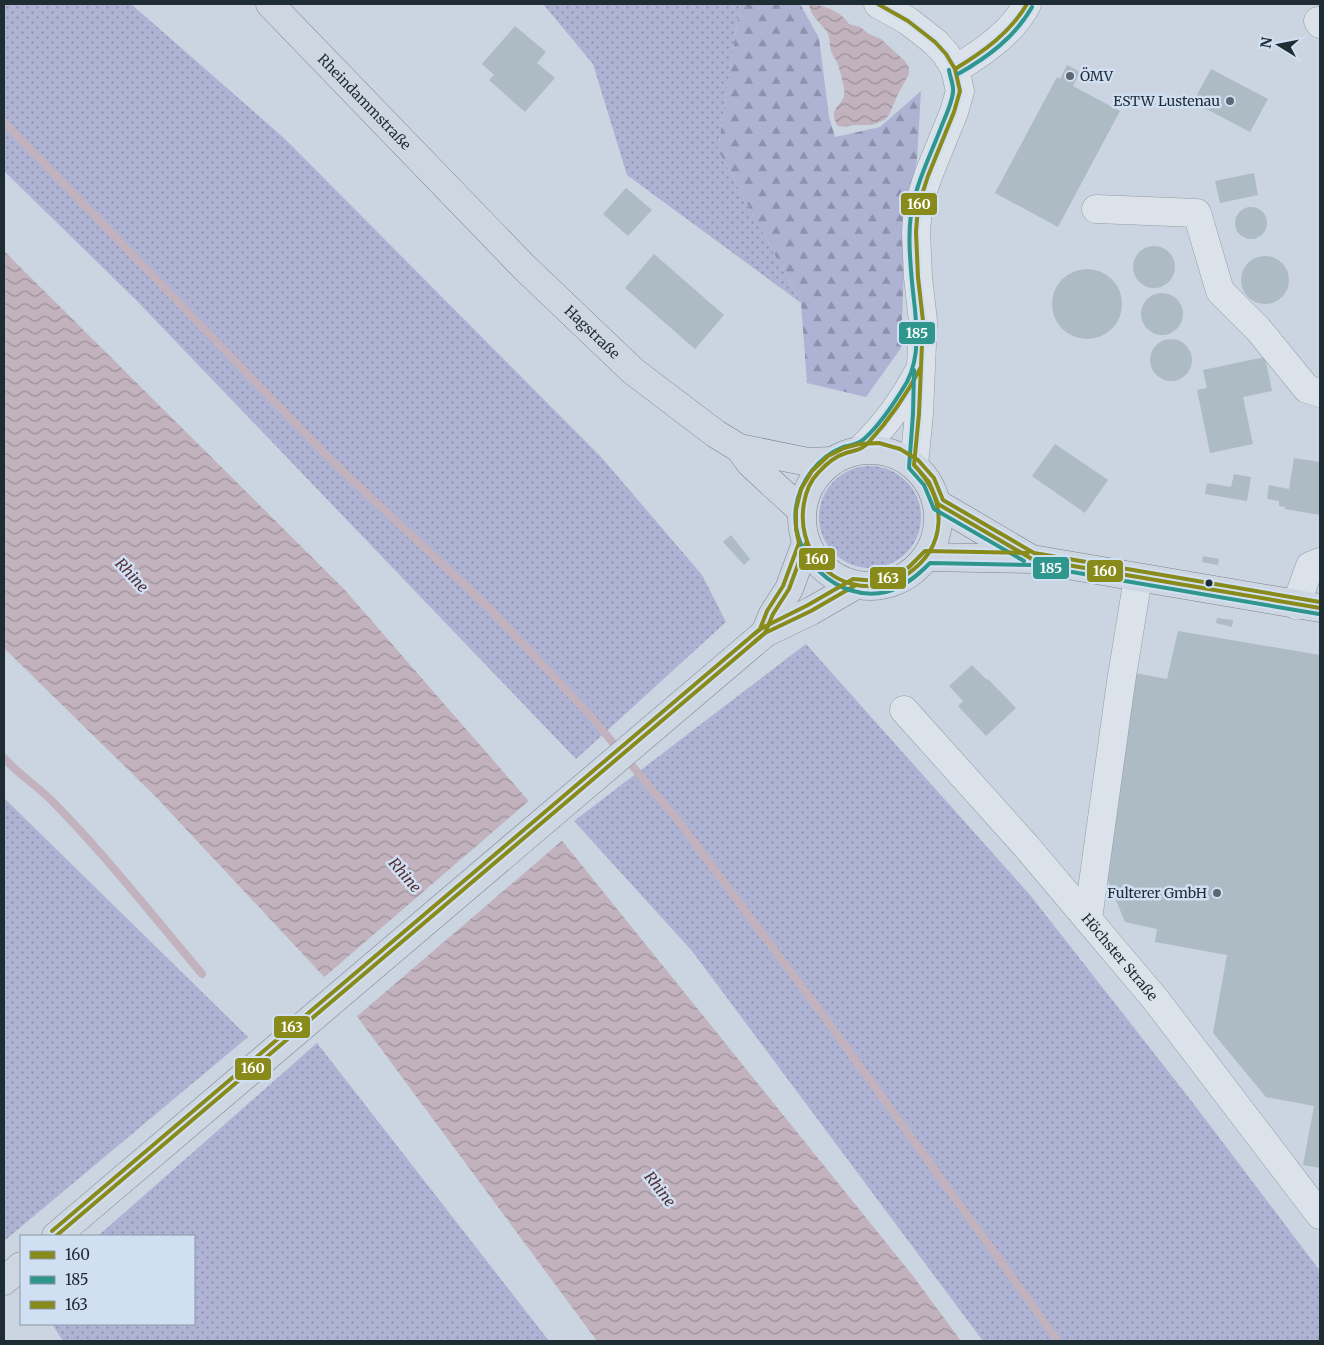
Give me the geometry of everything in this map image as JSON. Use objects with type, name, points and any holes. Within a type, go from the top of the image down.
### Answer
[{"type":"main road","name":"Rheindammstraße","points":[[270,4],[459,199]]},
{"type":"main road","name":"Hagstraße","points":[[459,199],[555,297],[634,371],[716,434],[739,448],[808,462],[832,461]]},
{"type":"main road","name":"Hagstraße","points":[[739,448],[750,463],[802,511]]},
{"type":"main road","name":"Hagstraße","points":[[880,449],[898,455],[914,465],[929,482],[938,504],[939,522],[935,540],[927,557],[913,572],[896,582],[876,587],[856,585],[835,577],[818,563],[806,543],[802,528],[802,511],[806,492],[817,474],[832,461],[860,450],[880,449]]},
{"type":"main road","points":[[938,504],[1032,559]]},
{"type":"main road","points":[[765,633],[773,614],[789,589],[806,543]]},
{"type":"main road","points":[[927,557],[1032,559],[1308,606]]},
{"type":"main road","points":[[57,1235],[765,633],[811,611],[856,585]]},
{"type":"main road","points":[[4,1280],[20,1267]]},
{"type":"street","points":[[878,4],[908,21],[935,42],[956,69],[982,53],[1022,12]]},
{"type":"street","name":"Hagstraße","points":[[914,465],[924,320],[917,259],[916,232],[918,207],[928,176],[958,102],[960,90],[956,69]]},
{"type":"street","points":[[1096,209],[1197,213],[1220,291],[1258,329],[1307,389],[1320,393]]},
{"type":"street","name":"Hagstraße","points":[[860,450],[875,436],[906,395],[920,367]]},
{"type":"street","points":[[1308,606],[1310,566],[1320,562]]},
{"type":"street","points":[[1088,919],[1121,682],[1138,578]]},
{"type":"street","name":"Höchster Straße","points":[[904,710],[1026,846],[1156,1000],[1320,1215]]},
{"type":"green space","points":[[4,4],[131,4],[285,139],[602,458],[702,575],[726,622],[576,759],[136,300],[4,171]]},
{"type":"green space","points":[[543,4],[740,4],[718,150],[801,303],[627,175],[593,64]]},
{"type":"green space","points":[[740,4],[800,4],[819,38],[829,117],[835,137],[880,127],[921,91],[917,160],[906,212],[901,348],[866,397],[807,383],[801,303],[718,150]]},
{"type":"green space","points":[[870,466],[889,470],[906,481],[917,498],[921,517],[917,536],[906,553],[889,564],[870,568],[851,564],[834,553],[823,536],[819,517],[823,498],[834,481],[851,470]]},
{"type":"green space","points":[[806,644],[1030,895],[1193,1103],[1320,1271],[1320,1341],[983,1341],[692,951],[574,821]]},
{"type":"green space","points":[[4,798],[248,1037],[4,1241]]},
{"type":"green space","points":[[317,1043],[549,1341],[63,1341],[53,1325],[195,1325],[195,1235],[99,1235]]},
{"type":"water","points":[[809,4],[826,7],[837,12],[849,24],[860,27],[869,34],[881,39],[905,61],[909,68],[909,74],[889,115],[884,120],[872,125],[838,126],[834,114],[843,99],[844,88],[842,78],[831,51],[828,34],[814,16]]},
{"type":"water","name":"Rhine","points":[[4,251],[344,589],[547,822],[913,1276],[961,1341],[597,1341],[342,996],[156,797],[4,648]]},
{"type":"pier","points":[[531,799],[564,839],[355,1018],[322,979]]},
{"type":"building","points":[[515,26],[546,52],[537,63],[555,78],[525,112],[489,80],[494,75],[482,64]]},
{"type":"building","points":[[1067,65],[1080,72],[1073,86],[1120,111],[1058,227],[995,193],[1057,77],[1060,79]]},
{"type":"building","name":"ESTW Lustenau","points":[[1211,69],[1268,99],[1250,132],[1193,102]]},
{"type":"building","points":[[1254,173],[1258,195],[1220,203],[1215,181]]},
{"type":"building","points":[[626,188],[652,210],[628,236],[603,214]]},
{"type":"building","points":[[1251,207],[1257,208],[1262,212],[1266,217],[1266,229],[1262,234],[1257,238],[1251,239],[1245,238],[1240,234],[1236,229],[1235,223],[1236,217],[1240,212],[1245,208]]},
{"type":"building","points":[[1158,246],[1166,249],[1172,255],[1175,267],[1172,279],[1166,285],[1150,288],[1142,285],[1136,279],[1133,263],[1136,255],[1142,249]]},
{"type":"building","points":[[654,254],[724,315],[695,349],[625,288]]},
{"type":"building","points":[[1260,256],[1270,256],[1282,263],[1289,275],[1289,285],[1282,297],[1270,304],[1260,304],[1252,300],[1245,293],[1241,285],[1241,275],[1245,267],[1252,260]]},
{"type":"building","points":[[1087,269],[1106,275],[1116,285],[1122,304],[1116,323],[1106,333],[1087,339],[1068,333],[1058,323],[1052,304],[1058,285],[1068,275]]},
{"type":"building","points":[[1166,293],[1174,296],[1180,302],[1183,314],[1180,326],[1174,332],[1158,335],[1150,332],[1144,326],[1141,310],[1144,302],[1150,296]]},
{"type":"building","points":[[1175,339],[1183,342],[1189,348],[1192,360],[1189,372],[1183,378],[1167,381],[1159,378],[1153,372],[1150,356],[1153,348],[1159,342]]},
{"type":"building","points":[[1265,357],[1272,391],[1243,397],[1253,444],[1210,453],[1197,390],[1207,388],[1203,370]]},
{"type":"building","points":[[1055,444],[1108,480],[1085,513],[1032,476]]},
{"type":"building","points":[[1294,458],[1320,462],[1320,515],[1285,509],[1285,507],[1279,506],[1279,501],[1267,499],[1269,485],[1289,489]]},
{"type":"building","points":[[1234,474],[1251,477],[1247,501],[1205,494],[1207,483],[1231,487]]},
{"type":"building","points":[[731,535],[750,559],[744,565],[723,542]]},
{"type":"building","points":[[1203,556],[1219,559],[1218,565],[1202,562]]},
{"type":"building","points":[[1217,618],[1233,620],[1232,627],[1216,623]]},
{"type":"building","name":"Fulterer GmbH","points":[[1178,631],[1320,655],[1320,1168],[1303,1165],[1314,1106],[1266,1097],[1213,1033],[1227,955],[1155,942],[1157,929],[1125,922],[1101,864],[1135,673],[1167,679]]},
{"type":"building","points":[[972,665],[1016,708],[986,736],[958,706],[963,701],[949,686]]},
{"type":"waterway","points":[[4,122],[332,461],[488,607],[589,714],[680,823],[828,1022],[1058,1341]]},
{"type":"waterway","points":[[4,758],[49,798],[74,824],[202,974]]},
{"type":"transit line","name":"160","points":[[878,4],[908,21],[935,42],[946,54],[955,69],[960,91],[954,112],[928,176],[918,207],[916,232],[918,277],[923,321],[919,414],[914,465],[933,493],[937,508],[938,523],[936,537],[930,551],[920,564],[900,579],[880,586],[852,584],[828,572],[812,553],[804,529],[803,516],[806,495],[813,480],[827,464],[842,454],[861,448],[869,442],[898,406],[921,367]]},
{"type":"transit line","name":"160","points":[[955,69],[976,56],[1004,33],[1027,4]]},
{"type":"transit line","name":"185","points":[[958,74],[980,61],[1009,37],[1032,7]]},
{"type":"transit line","name":"185","points":[[949,70],[953,90],[951,100],[920,180],[911,214],[910,256],[917,332],[912,370],[893,405],[870,433],[859,442],[834,451],[818,464],[806,479],[798,497],[796,525],[800,542],[808,558],[820,572],[834,583],[850,590],[868,594],[886,592],[898,588],[915,577],[930,563],[1031,565],[1319,614]]},
{"type":"transit line","name":"185","points":[[914,370],[909,468],[924,485],[934,509],[1024,561]]},
{"type":"transit line","name":"163","points":[[52,1231],[760,629],[767,611],[783,586],[799,543],[796,529],[796,510],[801,489],[812,471],[828,456],[844,448],[859,444],[879,443],[900,449],[918,460],[934,478],[943,500],[1034,553],[1320,602]]},
{"type":"transit line","name":"160","points":[[921,473],[929,482],[938,504],[1032,559],[1320,608]]},
{"type":"transit line","name":"160","points":[[753,643],[765,633],[773,614],[789,589],[806,543]]},
{"type":"transit line","name":"163","points":[[753,635],[762,628],[808,605],[853,579],[876,581],[894,576],[909,567],[925,551],[1028,553]]},
{"type":"transit line","name":"160","points":[[57,1235],[765,633],[811,611],[856,585]]},
{"type":"place","name":"ÖMV","points":[[1070,76]]},
{"type":"place","name":"ESTW Lustenau","points":[[1230,101]]},
{"type":"place","name":"Fulterer GmbH","points":[[1217,893]]}]
